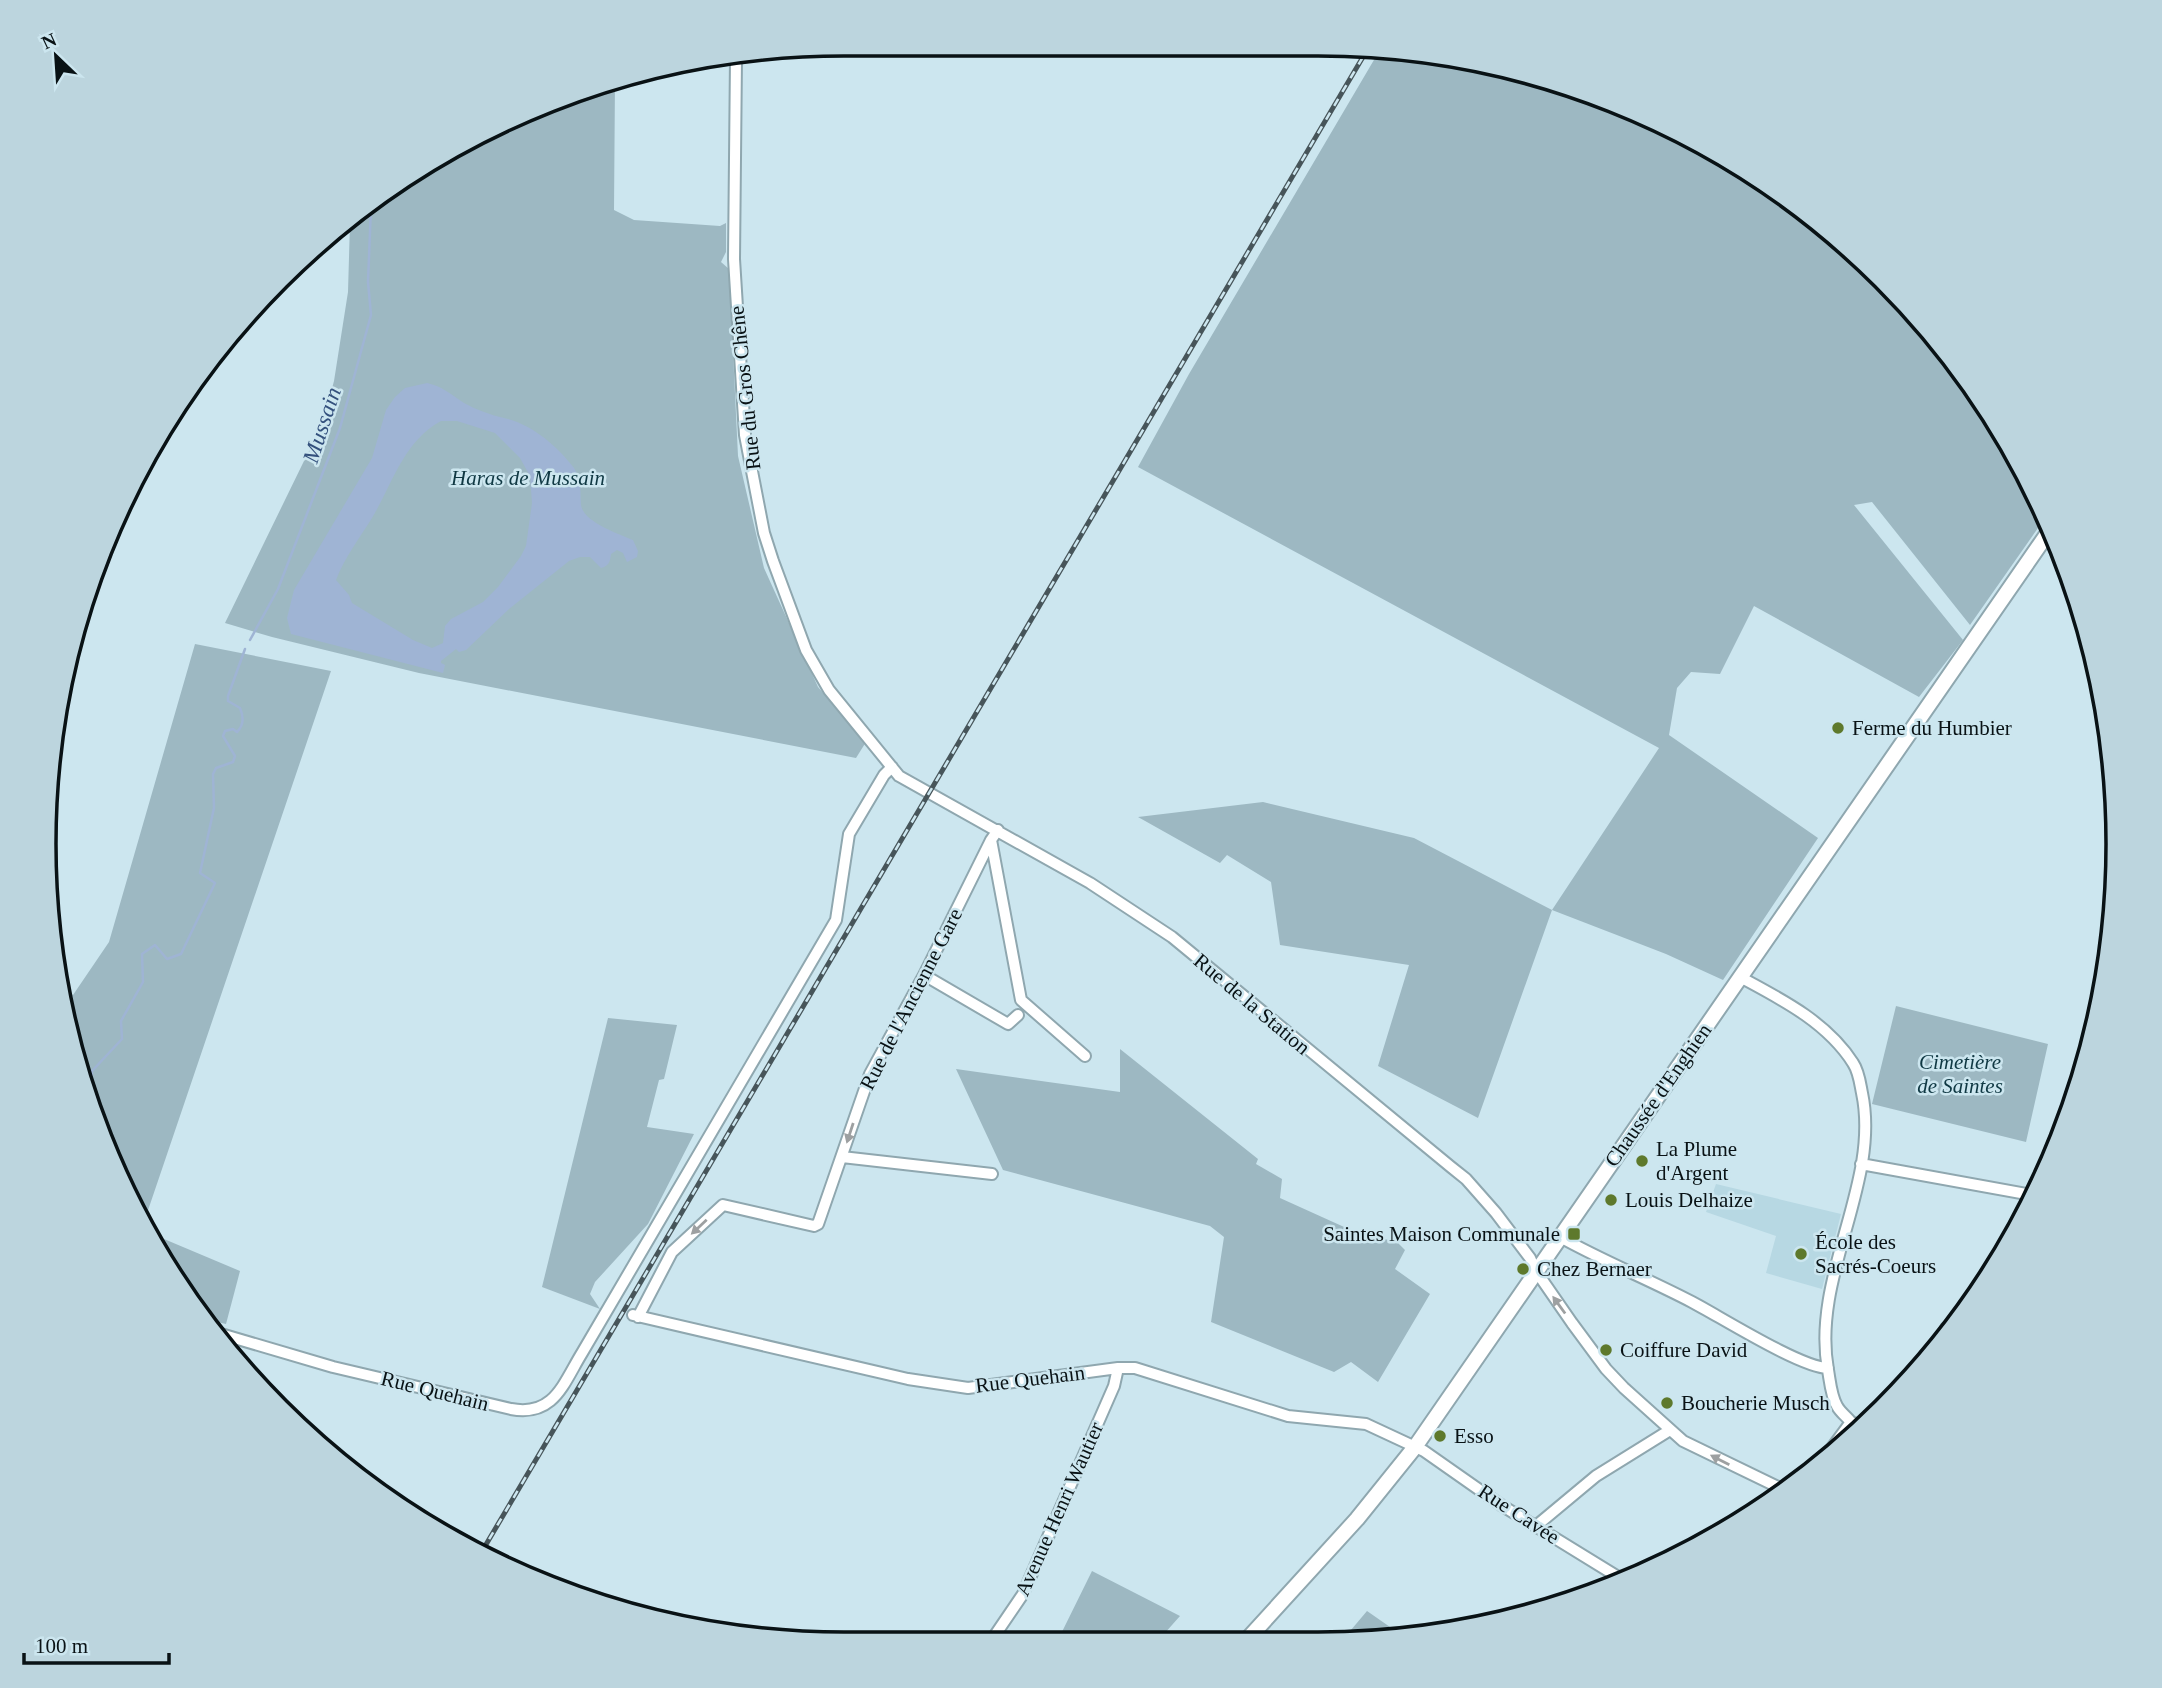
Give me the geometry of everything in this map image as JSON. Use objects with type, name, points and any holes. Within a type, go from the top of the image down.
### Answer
[{"type":"main road","name":"Chaussée d'Enghien","points":[[1254,1632],[1357,1519],[1415,1447],[2044,538]]},
{"type":"street","name":"Rue du Gros Chêne","points":[[736,64],[734,259],[742,405],[747,448],[764,533],[814,667],[829,690],[899,776],[924,790]]},
{"type":"street","name":"Rue Quehain","points":[[229,1337],[333,1367],[526,1412],[545,1406],[555,1396],[609,1309],[836,920],[849,834],[884,775],[892,767]]},
{"type":"street","name":"Rue de la Station","points":[[924,790],[1090,883],[1182,946],[1466,1179],[1530,1258],[1536,1271],[1606,1368],[1670,1430],[1683,1441],[1774,1486]]},
{"type":"street","name":"Rue de l'Ancienne Gare","points":[[636,1316],[672,1252],[723,1205],[814,1226],[818,1224],[870,1074],[998,830]]},
{"type":"street","points":[[991,840],[1021,1000],[1085,1056]]},
{"type":"street","points":[[923,975],[1008,1024],[1018,1015]]},
{"type":"street","points":[[1740,977],[1798,1008],[1831,1037],[1857,1070],[1867,1130],[1829,1293],[1825,1329],[1828,1368],[1836,1406],[1851,1422],[1847,1428]]},
{"type":"street","points":[[842,1157],[992,1174]]},
{"type":"street","points":[[1861,1164],[2025,1194]]},
{"type":"street","points":[[1560,1237],[1792,1356],[1828,1368]]},
{"type":"street","name":"Rue Quehain","points":[[636,1316],[908,1379],[968,1388],[1118,1368],[1149,1371],[1288,1416],[1366,1424],[1415,1447]]},
{"type":"street","name":"Avenue Henri Wautier","points":[[997,1632],[1023,1594],[1114,1385],[1118,1368]]},
{"type":"street","points":[[1536,1526],[1595,1476],[1670,1430]]},
{"type":"street","name":"Rue Cavée","points":[[1415,1447],[1614,1574]]},
{"type":"shaded area","points":[[432,384],[469,406],[524,425],[543,437],[577,473],[581,505],[588,517],[602,527],[633,540],[638,551],[637,557],[627,562],[623,553],[617,550],[611,554],[607,565],[601,568],[590,557],[569,561],[509,609],[466,650],[459,652],[456,649],[441,661],[445,665],[443,673],[291,634],[287,618],[294,590],[372,458],[386,410],[405,388]],"holes":[[[441,421],[457,421],[495,433],[520,458],[530,476],[532,503],[526,546],[521,556],[483,602],[451,619],[445,626],[443,643],[432,648],[413,640],[352,603],[349,595],[336,580],[400,464],[417,440]]]},
{"type":"shaded area","name":"École des Sacrés-Coeurs","points":[[1716,1184],[1841,1214],[1822,1289],[1766,1273],[1776,1236],[1706,1212]]},
{"type":"green space","points":[[1375,58],[1472,71],[1571,98],[1667,137],[1756,189],[1798,219],[1875,287],[1943,364],[2000,450],[2039,526],[1970,625],[1872,502],[1854,505],[1963,640],[1919,697],[1754,606],[1720,674],[1691,672],[1677,688],[1669,735],[1818,838],[1723,980],[1666,954],[1552,910],[1659,748],[1138,467],[1189,374]]},
{"type":"green space","name":"Haras de Mussain","points":[[615,91],[614,210],[634,220],[720,226],[726,223],[726,252],[721,262],[729,269],[738,456],[764,568],[818,687],[866,742],[856,758],[419,673],[225,623],[323,422],[334,381],[348,292],[350,231],[364,219],[406,189],[495,137],[542,116]]},
{"type":"green space","points":[[195,644],[331,671],[147,1212],[116,1146],[98,1097],[70,993],[73,995],[109,942]]},
{"type":"green space","points":[[1263,802],[1414,838],[1552,910],[1478,1118],[1378,1066],[1409,965],[1280,945],[1271,882],[1227,855],[1220,863],[1138,817]]},
{"type":"green space","name":"Cimetière de Saintes","points":[[1896,1006],[2048,1044],[2026,1142],[1872,1104]]},
{"type":"green space","points":[[608,1018],[677,1025],[664,1079],[659,1080],[647,1127],[694,1134],[648,1224],[595,1282],[590,1294],[600,1309],[542,1287]]},
{"type":"green space","points":[[1120,1049],[1258,1159],[1256,1164],[1282,1179],[1280,1198],[1364,1236],[1396,1241],[1405,1250],[1395,1269],[1430,1294],[1378,1382],[1351,1362],[1334,1372],[1211,1322],[1224,1237],[1210,1226],[1003,1170],[956,1069],[1120,1092]]},
{"type":"green space","points":[[162,1238],[240,1271],[226,1324],[218,1322]]},
{"type":"green space","points":[[1092,1571],[1180,1616],[1166,1632],[1062,1632]]},
{"type":"green space","points":[[1367,1611],[1391,1628],[1370,1630],[1350,1631]]},
{"type":"waterway","name":"Mussain","points":[[250,640],[278,589],[340,428],[371,315],[368,282],[371,214]]},
{"type":"waterway","name":"Mussain","points":[[92,1076],[92,1071],[122,1039],[121,1021],[143,982],[142,954],[155,945],[167,959],[181,954],[215,883],[200,873],[214,808],[213,774],[216,768],[233,762],[235,756],[223,736],[225,731],[233,729],[237,732],[242,724],[240,708],[228,701],[228,696],[245,649]]},
{"type":"railway","points":[[485,1546],[1363,58]]},
{"type":"place","name":"Ferme du Humbier","points":[[1838,728]]},
{"type":"place","name":"La Plume d'Argent","points":[[1642,1161]]},
{"type":"place","name":"Louis Delhaize","points":[[1611,1200]]},
{"type":"place","name":"Saintes Maison Communale","points":[[1574,1234]]},
{"type":"place","name":"École des Sacrés-Coeurs","points":[[1801,1254]]},
{"type":"place","name":"Chez Bernaer","points":[[1523,1269]]},
{"type":"place","name":"Coiffure David","points":[[1606,1350]]},
{"type":"place","name":"Boucherie Musch","points":[[1667,1403]]},
{"type":"place","name":"Esso","points":[[1440,1436]]}]
